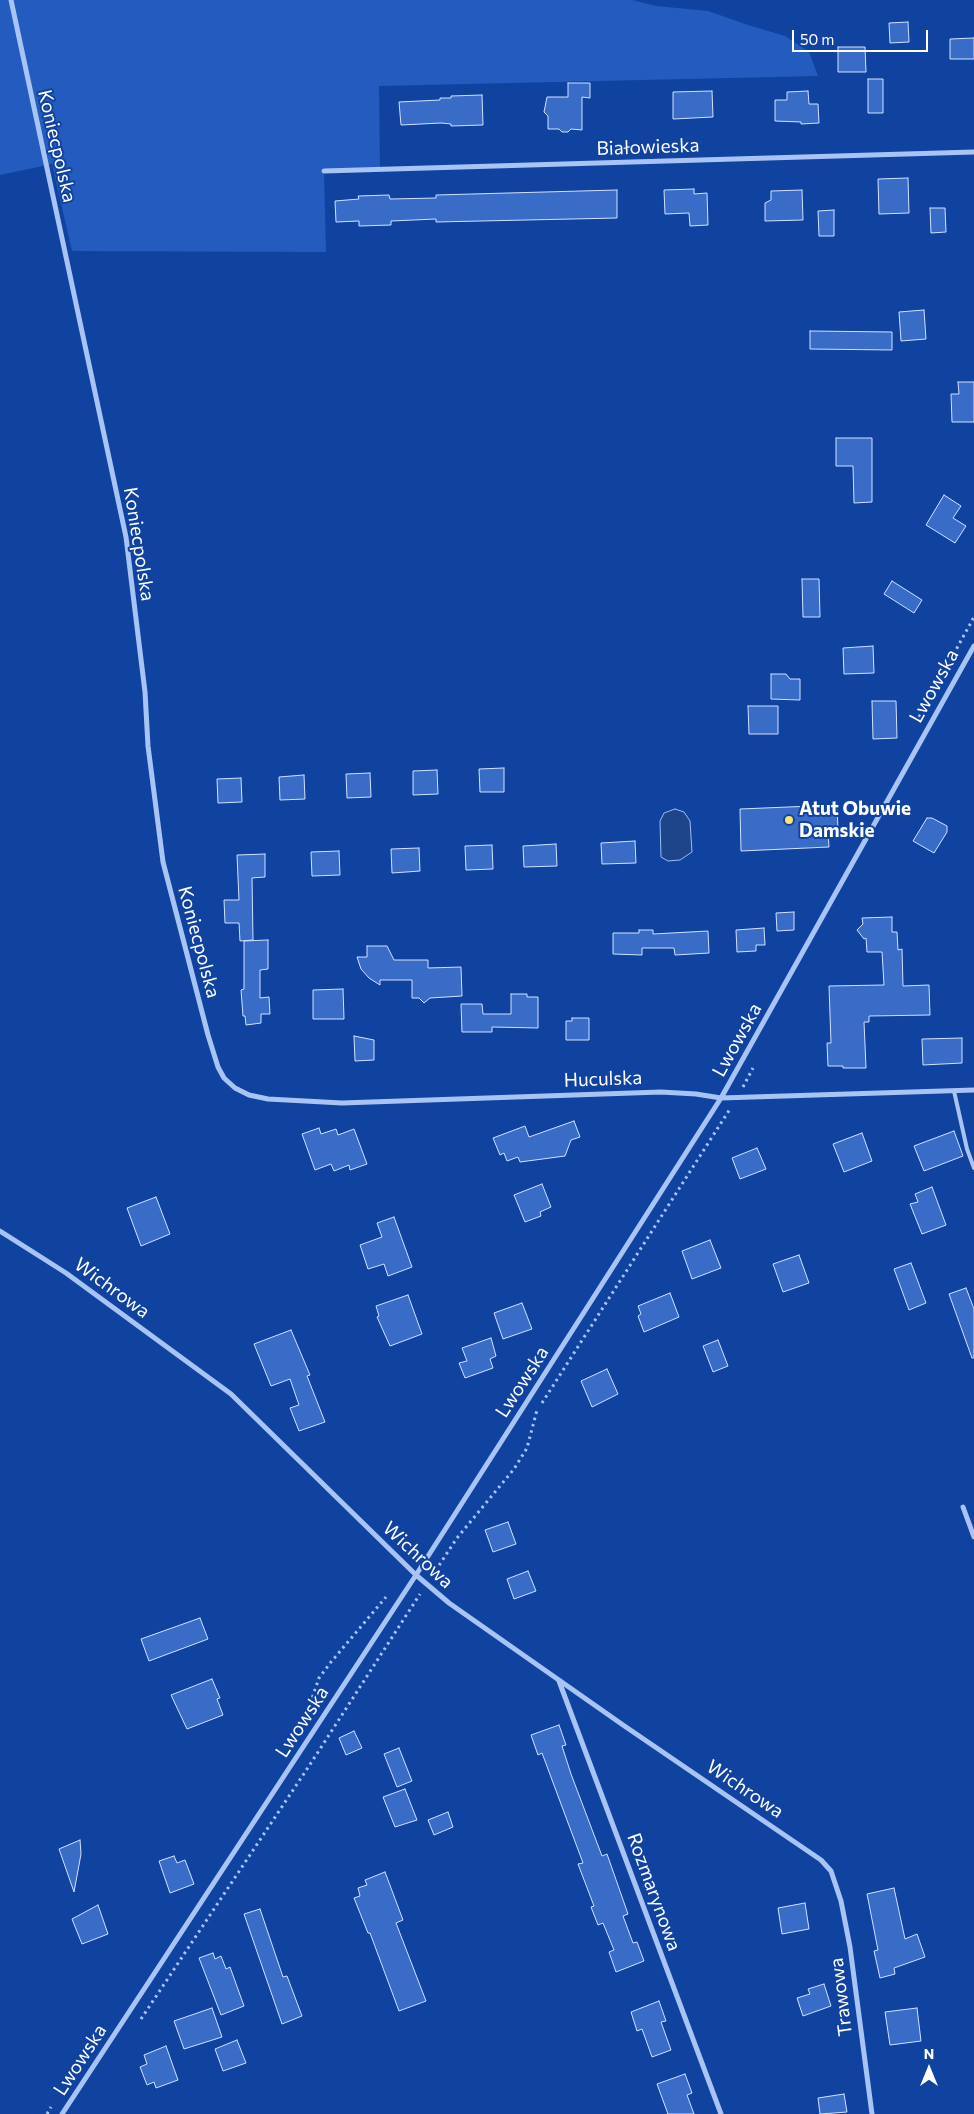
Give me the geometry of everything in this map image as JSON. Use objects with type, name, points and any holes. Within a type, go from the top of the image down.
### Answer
[{"type":"street","name":"Koniecpolska","points":[[11,0],[126,537],[145,692],[148,746],[163,862],[218,1067],[224,1078],[235,1088]]},
{"type":"street","name":"Białowieska","points":[[324,172],[974,152]]},
{"type":"street","name":"Lwowska","points":[[62,2114],[416,1575],[721,1098],[974,646]]},
{"type":"street","name":"Huculska","points":[[235,1088],[249,1096],[268,1099],[342,1103],[661,1092],[721,1098],[974,1090]]},
{"type":"street","name":"Wichrowa","points":[[0,1231],[66,1273],[231,1394],[416,1575],[449,1603],[559,1681],[816,1856],[831,1871],[833,1877]]},
{"type":"street","points":[[963,1507],[974,1537]]},
{"type":"street","name":"Rozmarynowa","points":[[559,1681],[721,2114]]},
{"type":"street","name":"Trawowa","points":[[833,1877],[841,1901],[850,1947],[872,2114]]},
{"type":"lane","points":[[954,1091],[967,1149],[974,1168]]},
{"type":"path","points":[[916,722],[974,617]]},
{"type":"path","points":[[137,2024],[309,1766],[422,1590]]},
{"type":"path","points":[[300,1729],[304,1723],[319,1678],[330,1662],[387,1596]]},
{"type":"path","points":[[47,2114],[52,2106]]},
{"type":"shaded area","points":[[0,0],[632,0],[656,6],[708,11],[785,36],[809,52],[818,76],[379,86],[380,170],[324,172],[326,252],[72,251],[52,164],[0,175]]},
{"type":"shaded area","points":[[675,809],[684,812],[690,821],[692,852],[680,860],[668,861],[661,857],[660,821],[664,813]]},
{"type":"building","points":[[908,22],[909,42],[890,43],[889,23]]},
{"type":"building","points":[[974,38],[974,59],[950,59],[950,39]]},
{"type":"building","points":[[838,47],[865,47],[866,72],[838,72]]},
{"type":"building","points":[[868,79],[883,79],[883,113],[868,113]]},
{"type":"building","points":[[568,83],[590,83],[590,98],[582,97],[582,130],[571,129],[568,132],[562,132],[559,129],[548,129],[548,116],[544,112],[547,97],[568,97]]},
{"type":"building","points":[[712,91],[713,117],[673,119],[673,92]]},
{"type":"building","points":[[808,91],[809,104],[818,104],[819,123],[801,124],[801,122],[775,121],[775,100],[787,100],[787,92]]},
{"type":"building","points":[[482,95],[483,125],[451,126],[451,124],[441,123],[401,125],[399,102],[440,100],[440,98],[451,98],[451,96]]},
{"type":"building","points":[[908,178],[909,213],[879,214],[878,179]]},
{"type":"building","points":[[694,189],[694,194],[707,193],[708,225],[690,226],[689,213],[665,214],[664,190]]},
{"type":"building","points":[[617,190],[617,218],[436,222],[436,219],[391,221],[391,225],[359,226],[359,221],[336,222],[335,201],[359,199],[358,196],[389,195],[390,199],[436,198],[436,195]]},
{"type":"building","points":[[802,190],[803,220],[765,221],[765,203],[771,200],[771,191]]},
{"type":"building","points":[[930,208],[945,208],[946,232],[931,233]]},
{"type":"building","points":[[834,210],[834,236],[819,236],[818,211]]},
{"type":"building","points":[[924,310],[926,339],[901,341],[899,312]]},
{"type":"building","points":[[810,331],[892,332],[892,350],[810,349]]},
{"type":"building","points":[[958,382],[974,382],[974,422],[952,422],[951,394],[959,394]]},
{"type":"building","points":[[836,438],[872,438],[872,502],[854,503],[853,466],[836,466]]},
{"type":"building","points":[[944,495],[961,506],[953,518],[966,526],[955,543],[926,525]]},
{"type":"building","points":[[802,579],[819,579],[820,617],[803,617]]},
{"type":"building","points":[[892,581],[922,600],[914,613],[884,594]]},
{"type":"building","points":[[873,646],[874,673],[844,674],[843,648]]},
{"type":"building","points":[[771,674],[786,674],[790,679],[800,679],[800,700],[771,699]]},
{"type":"building","points":[[872,701],[896,701],[897,738],[873,739]]},
{"type":"building","points":[[748,706],[778,706],[778,734],[749,734]]},
{"type":"building","points":[[504,768],[504,792],[480,792],[479,769]]},
{"type":"building","points":[[437,770],[438,794],[413,795],[413,771]]},
{"type":"building","points":[[370,773],[371,797],[347,798],[346,774]]},
{"type":"building","points":[[304,775],[305,799],[280,800],[279,777]]},
{"type":"building","points":[[241,778],[242,802],[218,803],[217,779]]},
{"type":"building","name":"Atut Obuwie Damskie","points":[[837,805],[838,831],[828,832],[829,847],[741,851],[740,809]]},
{"type":"building","points":[[927,818],[932,818],[947,826],[947,832],[934,853],[913,841]]},
{"type":"building","points":[[635,841],[636,863],[602,864],[601,843]]},
{"type":"building","points":[[556,844],[557,866],[524,867],[523,846]]},
{"type":"building","points":[[492,845],[493,869],[466,870],[465,846]]},
{"type":"building","points":[[419,848],[420,871],[392,873],[391,849]]},
{"type":"building","points":[[339,851],[340,875],[312,876],[311,852]]},
{"type":"building","points":[[265,854],[265,877],[252,878],[253,940],[240,941],[239,923],[225,923],[224,900],[239,900],[237,855]]},
{"type":"building","points":[[794,912],[794,930],[777,931],[776,913]]},
{"type":"building","points":[[892,917],[892,932],[897,932],[898,950],[902,949],[903,986],[929,985],[930,1015],[869,1016],[869,1022],[864,1022],[866,1068],[828,1066],[827,1043],[831,1043],[829,986],[884,985],[882,952],[867,952],[866,938],[864,939],[857,930],[863,924],[862,918]]},
{"type":"building","points":[[764,928],[765,945],[756,945],[756,951],[737,952],[736,930]]},
{"type":"building","points":[[639,930],[653,930],[653,934],[708,931],[709,953],[675,955],[674,948],[642,948],[642,955],[613,954],[613,933],[639,933]]},
{"type":"building","points":[[268,940],[268,969],[260,970],[260,998],[269,997],[270,1014],[261,1014],[261,1023],[246,1025],[245,1016],[243,1016],[241,990],[244,989],[244,941]]},
{"type":"building","points":[[367,946],[387,946],[394,960],[428,960],[428,968],[461,967],[462,996],[430,998],[424,1003],[419,998],[412,998],[412,980],[380,980],[380,985],[369,978],[361,969],[357,957],[367,957]]},
{"type":"building","points":[[343,989],[344,1019],[313,1019],[313,990]]},
{"type":"building","points":[[511,994],[527,994],[527,997],[538,997],[538,1028],[492,1027],[492,1032],[462,1032],[461,1004],[482,1004],[483,1014],[511,1014]]},
{"type":"building","points":[[572,1018],[589,1018],[589,1040],[566,1040],[566,1021],[572,1021]]},
{"type":"building","points":[[354,1036],[374,1040],[374,1060],[355,1061]]},
{"type":"building","points":[[962,1038],[962,1063],[923,1065],[922,1039]]},
{"type":"building","points":[[574,1121],[580,1137],[571,1140],[565,1156],[520,1162],[518,1157],[507,1161],[504,1153],[500,1155],[493,1138],[525,1126],[529,1137]]},
{"type":"building","points":[[319,1128],[321,1134],[336,1129],[338,1135],[354,1129],[367,1164],[350,1170],[349,1165],[334,1171],[331,1164],[315,1170],[302,1134]]},
{"type":"building","points":[[954,1131],[963,1156],[924,1171],[914,1146]]},
{"type":"building","points":[[862,1133],[872,1161],[844,1172],[833,1144]]},
{"type":"building","points":[[757,1148],[766,1169],[740,1179],[732,1158]]},
{"type":"building","points":[[542,1184],[551,1207],[540,1212],[541,1216],[525,1222],[514,1195]]},
{"type":"building","points":[[932,1187],[946,1225],[922,1234],[910,1204],[918,1202],[915,1194]]},
{"type":"building","points":[[156,1197],[170,1234],[141,1246],[127,1208]]},
{"type":"building","points":[[394,1217],[412,1267],[388,1276],[384,1264],[368,1269],[360,1245],[382,1237],[377,1223]]},
{"type":"building","points":[[710,1240],[721,1268],[692,1279],[682,1251]]},
{"type":"building","points":[[799,1255],[809,1283],[783,1292],[773,1264]]},
{"type":"building","points":[[911,1263],[926,1303],[909,1310],[894,1269]]},
{"type":"building","points":[[966,1288],[974,1309],[974,1358],[972,1358],[949,1294]]},
{"type":"building","points":[[670,1293],[679,1317],[644,1332],[638,1316],[641,1314],[638,1306]]},
{"type":"building","points":[[408,1295],[422,1334],[390,1346],[377,1317],[379,1316],[376,1306]]},
{"type":"building","points":[[522,1303],[532,1329],[503,1339],[494,1313]]},
{"type":"building","points":[[291,1330],[310,1375],[307,1376],[325,1422],[299,1431],[290,1408],[299,1405],[290,1379],[271,1386],[254,1344]]},
{"type":"building","points":[[491,1338],[496,1356],[490,1359],[493,1368],[465,1378],[459,1363],[467,1361],[462,1348]]},
{"type":"building","points":[[718,1340],[728,1366],[713,1372],[703,1346]]},
{"type":"building","points":[[607,1369],[618,1394],[592,1407],[581,1381]]},
{"type":"building","points":[[508,1522],[516,1544],[493,1552],[485,1530]]},
{"type":"building","points":[[528,1571],[536,1591],[514,1599],[507,1579]]},
{"type":"building","points":[[200,1618],[208,1639],[149,1661],[141,1639]]},
{"type":"building","points":[[212,1679],[220,1698],[217,1699],[223,1715],[187,1729],[171,1695]]},
{"type":"building","points":[[559,1725],[566,1745],[562,1746],[571,1774],[602,1856],[607,1854],[628,1914],[623,1916],[633,1943],[637,1942],[644,1961],[616,1972],[609,1952],[614,1950],[603,1923],[598,1925],[591,1907],[594,1906],[578,1864],[583,1863],[542,1753],[538,1755],[531,1735]]},
{"type":"building","points":[[354,1731],[362,1748],[346,1755],[339,1738]]},
{"type":"building","points":[[399,1748],[412,1781],[397,1787],[384,1754]]},
{"type":"building","points":[[405,1789],[417,1820],[395,1827],[383,1797]]},
{"type":"building","points":[[448,1812],[453,1827],[434,1835],[428,1820]]},
{"type":"building","points":[[80,1840],[81,1854],[74,1892],[59,1849]]},
{"type":"building","points":[[174,1856],[177,1863],[185,1860],[194,1884],[170,1893],[159,1861]]},
{"type":"building","points":[[385,1872],[403,1920],[396,1923],[426,2001],[399,2011],[370,1933],[368,1933],[354,1898],[360,1896],[358,1888],[367,1885],[365,1880]]},
{"type":"building","points":[[894,1888],[905,1939],[917,1934],[925,1957],[894,1968],[895,1974],[880,1978],[874,1951],[878,1950],[867,1894]]},
{"type":"building","points":[[805,1903],[809,1929],[782,1934],[778,1908]]},
{"type":"building","points":[[98,1905],[108,1934],[82,1944],[72,1919]]},
{"type":"building","points":[[260,1909],[283,1977],[287,1976],[302,2016],[282,2024],[244,1914]]},
{"type":"building","points":[[213,1953],[215,1959],[221,1956],[226,1969],[230,1967],[244,2006],[221,2015],[199,1958]]},
{"type":"building","points":[[824,1984],[831,2006],[803,2016],[797,1998],[810,1994],[808,1989]]},
{"type":"building","points":[[659,2001],[666,2021],[661,2022],[671,2050],[652,2057],[642,2029],[637,2031],[631,2012]]},
{"type":"building","points":[[212,2008],[222,2037],[184,2049],[174,2021]]},
{"type":"building","points":[[917,2008],[921,2041],[890,2045],[885,2012]]},
{"type":"building","points":[[237,2040],[246,2063],[223,2071],[215,2049]]},
{"type":"building","points":[[166,2046],[178,2080],[156,2088],[154,2082],[147,2085],[140,2067],[147,2064],[144,2055]]},
{"type":"building","points":[[685,2074],[692,2093],[687,2095],[694,2114],[668,2114],[657,2084]]},
{"type":"building","points":[[844,2094],[847,2112],[820,2114],[818,2098]]},
{"type":"place","name":"Atut Obuwie Damskie","points":[[789,820]]}]
